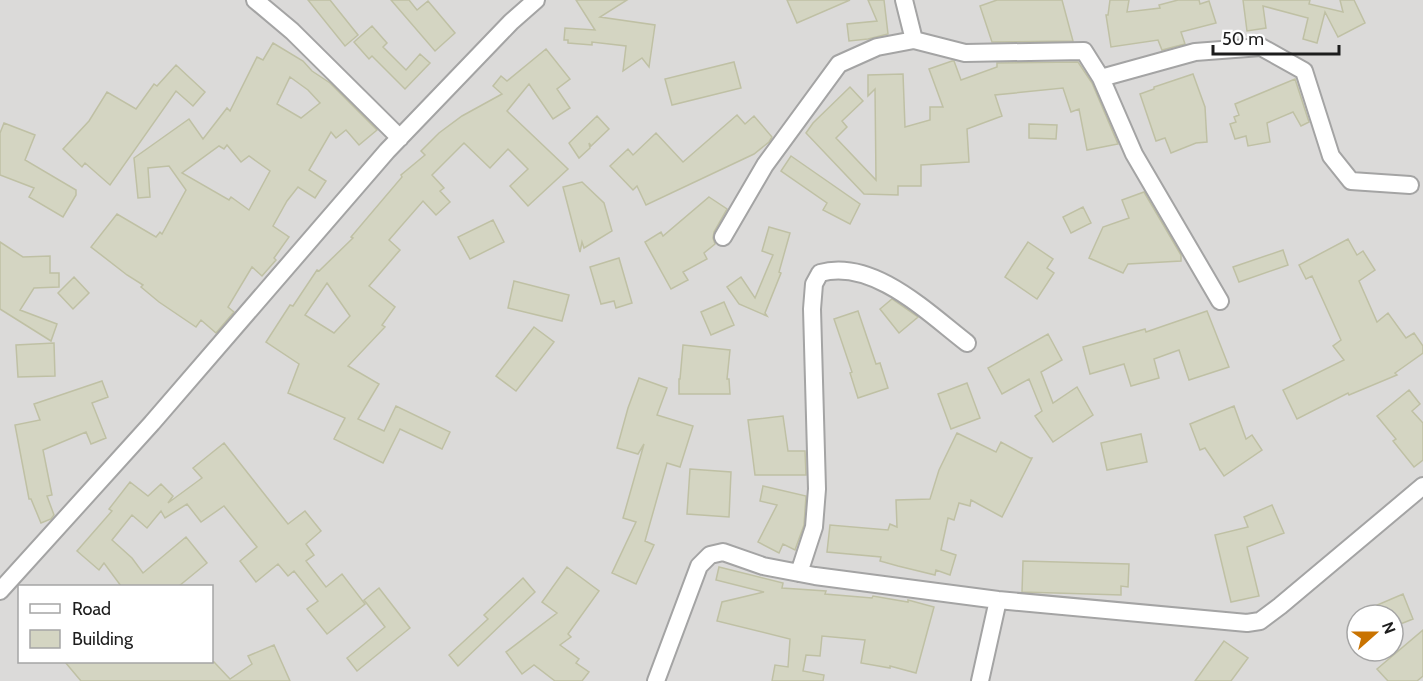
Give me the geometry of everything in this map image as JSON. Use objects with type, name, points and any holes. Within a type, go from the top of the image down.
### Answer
[{"type":"street","points":[[255,0],[292,31],[400,138]]},
{"type":"street","points":[[0,591],[152,423],[400,138],[511,22],[536,0]]},
{"type":"street","points":[[904,0],[914,40]]},
{"type":"street","points":[[723,237],[765,165],[839,64],[877,46],[914,40],[966,53],[1084,51],[1101,78],[1134,154],[1221,301]]},
{"type":"street","points":[[1101,78],[1195,52],[1261,47],[1304,71],[1331,156],[1351,181],[1410,185]]},
{"type":"street","points":[[799,573],[814,527],[817,489],[812,309],[814,284],[820,273],[832,270],[854,271],[898,290],[967,343]]},
{"type":"street","points":[[656,681],[699,566],[710,555],[723,552],[763,567],[998,600],[1247,623],[1260,621],[1423,486]]},
{"type":"street","points":[[980,681],[998,600]]},
{"type":"shaded area","points":[[0,0],[1423,0],[1423,681],[0,681]]},
{"type":"building","points":[[308,0],[330,0],[358,35],[345,46]]},
{"type":"building","points":[[391,0],[409,0],[417,10],[428,1],[455,33],[435,51]]},
{"type":"building","points":[[576,0],[627,0],[600,17],[655,25],[649,67],[642,58],[623,71],[626,46],[592,42],[592,45],[568,43],[568,40],[564,40],[565,28],[595,30]]},
{"type":"building","points":[[787,0],[850,0],[797,23]]},
{"type":"building","points":[[868,0],[884,0],[888,34],[849,41],[847,24],[877,21]]},
{"type":"building","points":[[997,0],[1062,0],[1073,41],[992,42],[980,6]]},
{"type":"building","points":[[1110,0],[1129,0],[1127,12],[1160,8],[1159,5],[1178,0],[1199,0],[1200,4],[1209,1],[1216,23],[1181,32],[1185,44],[1162,50],[1158,40],[1111,47],[1106,15],[1108,15]]},
{"type":"building","points":[[1243,0],[1310,0],[1309,4],[1343,12],[1340,0],[1354,0],[1365,23],[1338,37],[1325,12],[1317,43],[1303,39],[1308,18],[1263,6],[1266,28],[1247,31]]},
{"type":"building","points":[[372,26],[387,43],[383,47],[406,70],[420,54],[430,63],[405,89],[372,56],[369,59],[354,42]]},
{"type":"building","points":[[273,43],[303,61],[312,71],[330,83],[377,130],[359,145],[346,130],[336,138],[331,132],[309,170],[326,181],[315,198],[298,187],[287,201],[273,226],[289,237],[274,258],[276,260],[262,276],[252,267],[228,307],[234,312],[216,333],[201,320],[196,327],[159,302],[141,287],[143,285],[91,247],[117,214],[156,237],[160,232],[162,234],[186,190],[169,166],[148,168],[150,197],[138,198],[134,158],[189,119],[203,139],[227,108],[230,111],[257,57],[263,60]],"holes":[[[290,77],[308,90],[320,103],[301,118],[277,104]],[[227,145],[241,162],[249,156],[270,171],[249,210],[231,197],[229,200],[182,173],[219,146],[224,149]]]},
{"type":"building","points":[[546,49],[570,79],[557,89],[570,108],[553,119],[529,84],[507,111],[568,169],[528,206],[510,186],[528,169],[508,149],[490,168],[464,143],[432,175],[444,188],[440,191],[450,202],[436,215],[423,201],[389,240],[400,250],[369,286],[395,307],[382,325],[385,327],[348,366],[379,384],[358,419],[384,431],[396,406],[450,432],[442,449],[400,429],[383,463],[334,439],[345,418],[288,393],[299,364],[266,342],[290,305],[293,306],[317,270],[319,271],[353,238],[351,237],[402,177],[401,175],[425,155],[421,151],[439,133],[462,116],[502,94],[493,86],[501,76],[507,81]],"holes":[[[327,283],[350,316],[334,333],[305,315]]]},
{"type":"building","points":[[954,61],[961,80],[997,67],[997,63],[1078,62],[1092,83],[1118,144],[1087,150],[1079,109],[1071,112],[1063,88],[995,95],[1002,116],[967,129],[969,162],[921,165],[921,186],[898,186],[898,195],[864,194],[806,133],[813,123],[850,87],[863,101],[842,121],[847,127],[836,138],[876,180],[875,89],[868,96],[868,75],[903,74],[905,127],[930,120],[930,107],[943,107],[929,69]]},
{"type":"building","points":[[734,62],[741,88],[672,105],[665,79]]},
{"type":"building","points":[[176,65],[205,92],[193,106],[176,91],[110,185],[85,163],[82,167],[63,149],[89,121],[107,92],[136,109],[154,84],[157,86]]},
{"type":"building","points":[[1193,74],[1205,107],[1207,142],[1196,143],[1171,153],[1165,138],[1156,141],[1140,94]]},
{"type":"building","points":[[1295,79],[1309,122],[1301,126],[1293,112],[1267,123],[1270,142],[1248,146],[1246,136],[1235,139],[1230,124],[1236,122],[1234,117],[1239,115],[1235,104]]},
{"type":"building","points":[[737,115],[745,124],[754,116],[772,137],[769,142],[754,154],[646,205],[637,186],[633,190],[610,166],[628,149],[633,155],[656,133],[683,162]]},
{"type":"building","points":[[597,116],[609,129],[591,146],[589,143],[590,148],[579,158],[569,143]]},
{"type":"building","points":[[4,123],[35,135],[25,160],[76,190],[76,195],[63,217],[29,197],[34,188],[0,175],[0,133]]},
{"type":"building","points":[[1029,124],[1057,125],[1056,139],[1029,138]]},
{"type":"building","points":[[791,156],[860,204],[850,224],[823,210],[827,203],[781,171]]},
{"type":"building","points":[[582,182],[604,203],[612,231],[584,248],[582,242],[580,252],[563,187]]},
{"type":"building","points":[[1144,192],[1181,255],[1181,261],[1128,264],[1123,273],[1089,258],[1103,227],[1129,218],[1122,200]]},
{"type":"building","points":[[709,197],[727,209],[714,232],[715,244],[704,253],[707,259],[683,272],[688,280],[671,289],[645,242],[661,232],[663,236]]},
{"type":"building","points":[[1083,207],[1091,223],[1071,233],[1063,217]]},
{"type":"building","points":[[493,220],[504,242],[470,259],[458,237]]},
{"type":"building","points":[[769,227],[790,233],[779,272],[781,273],[765,313],[767,316],[739,304],[727,287],[741,277],[755,298],[773,255],[762,251]]},
{"type":"building","points":[[1348,239],[1357,255],[1363,251],[1375,270],[1359,281],[1377,322],[1388,313],[1406,338],[1414,333],[1423,346],[1423,353],[1395,373],[1397,375],[1349,395],[1348,393],[1297,419],[1283,390],[1344,360],[1333,346],[1341,340],[1312,276],[1306,279],[1299,265]]},
{"type":"building","points":[[0,242],[23,257],[50,256],[50,273],[59,273],[59,287],[34,288],[20,310],[57,324],[51,341],[0,309]]},
{"type":"building","points":[[1028,242],[1053,259],[1047,268],[1054,273],[1037,299],[1005,277]]},
{"type":"building","points":[[1283,250],[1288,265],[1239,282],[1233,267]]},
{"type":"building","points":[[619,258],[632,303],[616,308],[614,301],[601,304],[590,267]]},
{"type":"building","points":[[74,277],[89,293],[73,309],[58,293]]},
{"type":"building","points":[[514,281],[569,295],[562,321],[508,308]]},
{"type":"building","points":[[892,299],[918,317],[899,333],[880,309]]},
{"type":"building","points":[[724,302],[734,325],[711,335],[701,312]]},
{"type":"building","points":[[858,311],[876,364],[880,363],[888,388],[858,398],[850,373],[852,372],[834,319]]},
{"type":"building","points":[[1207,311],[1229,367],[1189,380],[1179,350],[1154,359],[1159,378],[1131,386],[1124,364],[1090,374],[1083,347],[1145,329],[1146,332]]},
{"type":"building","points":[[534,327],[554,342],[516,391],[496,376]]},
{"type":"building","points":[[1048,334],[1062,360],[1041,372],[1053,403],[1077,387],[1093,415],[1053,442],[1035,416],[1042,411],[1029,379],[1002,394],[988,368]]},
{"type":"building","points":[[54,343],[55,376],[18,377],[16,345]]},
{"type":"building","points":[[683,345],[730,350],[727,379],[729,379],[730,394],[679,394]]},
{"type":"building","points":[[639,378],[667,388],[657,415],[693,426],[680,467],[667,463],[645,541],[654,545],[636,584],[612,573],[636,522],[623,518],[644,444],[638,454],[617,448]]},
{"type":"building","points":[[102,381],[108,397],[92,403],[106,438],[91,444],[86,432],[43,450],[52,495],[47,496],[54,515],[51,519],[41,523],[29,499],[15,425],[40,420],[34,404]]},
{"type":"building","points":[[967,383],[980,418],[951,429],[938,394]]},
{"type":"building","points":[[1409,390],[1420,404],[1412,411],[1423,423],[1423,460],[1414,467],[1393,441],[1396,439],[1377,416]]},
{"type":"building","points":[[1234,406],[1246,439],[1252,435],[1262,450],[1224,476],[1205,448],[1200,450],[1190,424]]},
{"type":"building","points":[[783,416],[788,451],[805,451],[806,475],[755,475],[748,420]]},
{"type":"building","points":[[957,433],[996,452],[1001,442],[1032,458],[1002,517],[971,500],[970,506],[959,503],[954,520],[948,518],[941,550],[956,555],[950,575],[936,570],[935,575],[898,566],[880,561],[881,557],[827,552],[830,525],[888,530],[890,524],[897,527],[896,500],[930,499],[939,470]]},
{"type":"building","points":[[1141,434],[1147,462],[1107,470],[1101,443]]},
{"type":"building","points":[[224,443],[288,524],[305,511],[321,531],[306,544],[314,555],[306,561],[326,587],[342,574],[365,604],[327,634],[307,609],[318,601],[294,571],[288,576],[278,564],[256,582],[240,561],[257,547],[224,506],[201,522],[187,504],[165,518],[161,511],[147,528],[132,515],[112,540],[132,558],[143,573],[186,537],[207,563],[180,585],[120,585],[104,563],[99,570],[77,551],[112,511],[109,509],[130,482],[148,496],[161,484],[173,496],[168,503],[202,478],[193,468]]},
{"type":"building","points":[[690,469],[731,472],[729,517],[687,514]]},
{"type":"building","points":[[763,486],[806,496],[804,525],[795,550],[783,544],[779,553],[758,542],[777,505],[760,501]]},
{"type":"building","points":[[1272,505],[1284,533],[1247,547],[1259,596],[1231,602],[1215,535],[1248,527],[1244,517]]},
{"type":"building","points":[[1023,561],[1129,564],[1128,587],[1121,586],[1121,595],[1022,592]]},
{"type":"building","points":[[567,567],[599,591],[568,634],[571,637],[560,645],[579,659],[576,663],[589,672],[582,681],[555,681],[534,665],[522,674],[506,652],[557,613],[542,602]]},
{"type":"building","points":[[719,567],[783,583],[782,588],[826,591],[825,594],[872,598],[873,596],[908,602],[908,600],[934,607],[916,673],[890,666],[890,668],[861,663],[865,640],[822,636],[820,656],[806,655],[803,671],[824,675],[823,681],[772,681],[775,665],[788,667],[790,639],[717,621],[722,602],[764,592],[716,580]]},
{"type":"building","points":[[523,578],[535,592],[458,666],[449,655],[488,619],[484,615]]},
{"type":"building","points":[[379,588],[410,628],[357,671],[347,658],[385,627],[364,600]]},
{"type":"building","points":[[1403,594],[1413,619],[1405,622],[1405,603],[1382,603]]},
{"type":"building","points":[[1423,630],[1423,676],[1417,681],[1388,681],[1377,669],[1384,663],[1405,663],[1405,645]]},
{"type":"building","points":[[1224,641],[1248,658],[1231,681],[1195,681]]},
{"type":"building","points":[[274,645],[290,681],[81,681],[66,663],[214,662],[230,679],[252,664],[248,656]]}]
